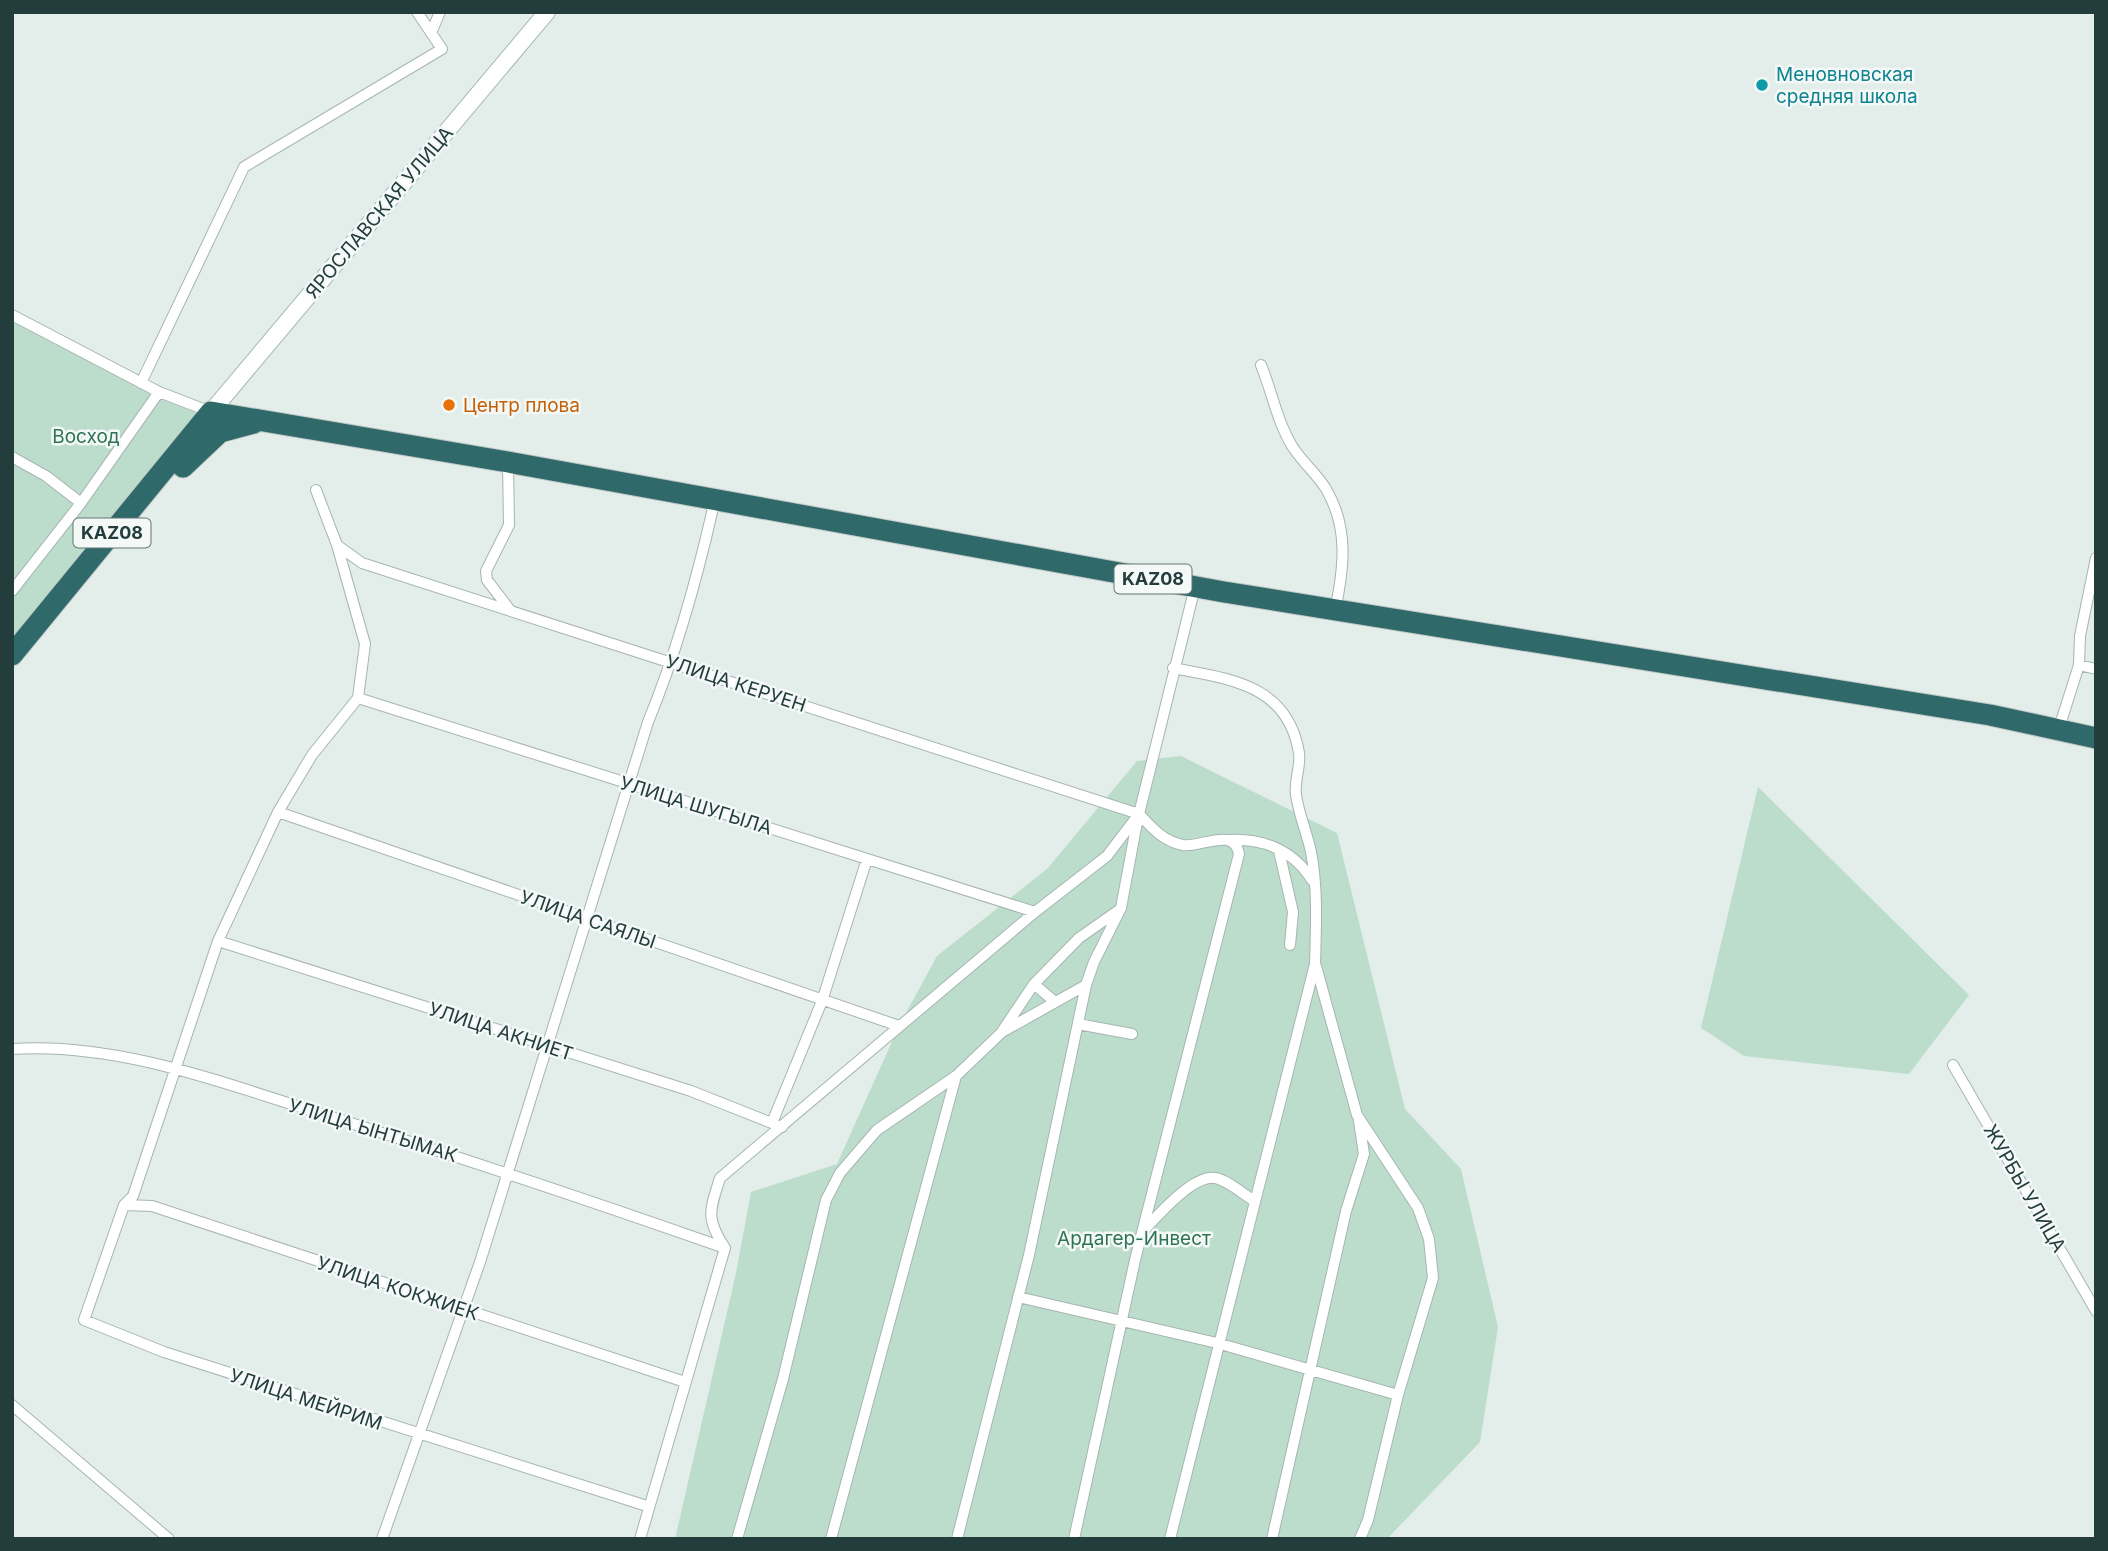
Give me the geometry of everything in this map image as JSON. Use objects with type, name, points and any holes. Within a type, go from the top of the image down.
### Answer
[{"type":"highway","name":"KAZ08","points":[[12,655],[211,412],[508,462],[1195,587],[1990,715],[2096,738]]},
{"type":"highway","points":[[106,540],[137,520],[200,448],[220,432],[241,424],[274,421]]},
{"type":"main road","name":"ЯРОСЛАВСКАЯ УЛИЦА","points":[[211,412],[547,12]]},
{"type":"street","points":[[141,383],[244,167],[442,49],[417,12]]},
{"type":"street","points":[[431,33],[440,12]]},
{"type":"street","points":[[12,315],[159,393],[211,412]]},
{"type":"street","points":[[1261,365],[1280,422],[1292,446],[1325,488],[1343,533],[1344,566],[1335,611]]},
{"type":"street","points":[[12,591],[80,503],[159,393]]},
{"type":"street","points":[[12,457],[46,476],[80,503]]},
{"type":"street","points":[[508,462],[509,525],[486,571],[487,580],[510,610]]},
{"type":"street","points":[[124,1205],[133,1195],[218,941],[278,812],[312,755],[358,698],[366,644],[337,545],[316,490]]},
{"type":"street","points":[[382,1539],[509,1172],[628,784],[648,722],[672,662],[698,578],[715,499]]},
{"type":"street","name":"УЛИЦА КЕРУЕН","points":[[337,545],[362,563],[1139,814]]},
{"type":"street","points":[[2059,729],[2078,664],[2080,636],[2096,558]]},
{"type":"street","points":[[957,1539],[1030,1255],[1086,985],[1094,962],[1121,908],[1139,814],[1195,587]]},
{"type":"street","points":[[2078,664],[2096,669]]},
{"type":"street","points":[[1173,668],[1241,681],[1262,692],[1289,723],[1299,755],[1296,794],[1311,853],[1315,964],[1358,1118],[1364,1154],[1346,1211],[1272,1539]]},
{"type":"street","name":"УЛИЦА ШУГЫЛА","points":[[358,698],[1035,912]]},
{"type":"street","name":"УЛИЦА САЯЛЫ","points":[[278,812],[899,1026]]},
{"type":"street","points":[[1139,814],[1157,835],[1183,845],[1227,840],[1263,841],[1297,860],[1314,882]]},
{"type":"street","points":[[640,1539],[647,1506],[725,1248],[713,1229],[709,1213],[720,1178],[777,1125],[1107,856],[1139,814]]},
{"type":"street","points":[[1074,1539],[1143,1231],[1240,854],[1238,847],[1227,840]]},
{"type":"street","points":[[1279,851],[1293,912],[1290,946]]},
{"type":"street","points":[[777,1125],[822,1001],[867,859]]},
{"type":"street","points":[[737,1539],[783,1379],[826,1200],[840,1173],[877,1130],[928,1092],[956,1076],[1002,1032],[1034,984],[1079,938],[1121,908]]},
{"type":"street","name":"УЛИЦА АКНИЕТ","points":[[218,941],[691,1091],[777,1125]]},
{"type":"street","points":[[1170,1539],[1217,1343],[1315,964]]},
{"type":"street","points":[[1034,984],[1055,1002]]},
{"type":"street","points":[[1002,1032],[1086,985]]},
{"type":"street","points":[[1078,1024],[1132,1034]]},
{"type":"street","name":"УЛИЦА ЫНТЫМАК","points":[[12,1049],[53,1046],[177,1069],[509,1172],[725,1248]]},
{"type":"street","name":"ЖУРБЫ УЛИЦА","points":[[1953,1065],[2096,1311]]},
{"type":"street","points":[[831,1539],[956,1076]]},
{"type":"street","points":[[1358,1118],[1418,1208],[1434,1263],[1433,1278],[1398,1395],[1374,1497],[1360,1539]]},
{"type":"street","points":[[1143,1231],[1184,1190],[1206,1179],[1219,1180],[1254,1200]]},
{"type":"street","name":"УЛИЦА КОКЖИЕК","points":[[124,1205],[152,1206],[685,1382]]},
{"type":"street","name":"УЛИЦА МЕЙРИМ","points":[[124,1205],[84,1320],[164,1352],[647,1506]]},
{"type":"street","points":[[1018,1297],[1217,1343],[1398,1395]]},
{"type":"street","points":[[12,1405],[169,1539]]},
{"type":"green space","name":"Восход","points":[[12,311],[135,376],[208,405],[12,643]]},
{"type":"green space","name":"Ардагер-Инвест","points":[[1181,756],[1337,833],[1405,1109],[1461,1169],[1498,1327],[1480,1442],[1387,1539],[675,1539],[736,1273],[751,1192],[837,1164],[899,1026],[937,956],[1047,869],[1137,761]]},
{"type":"green space","points":[[1758,787],[1969,995],[1909,1074],[1744,1056],[1701,1028]]},
{"type":"place","name":"Меновновская средняя школа","points":[[1762,85]]},
{"type":"place","name":"Центр плова","points":[[449,405]]}]
